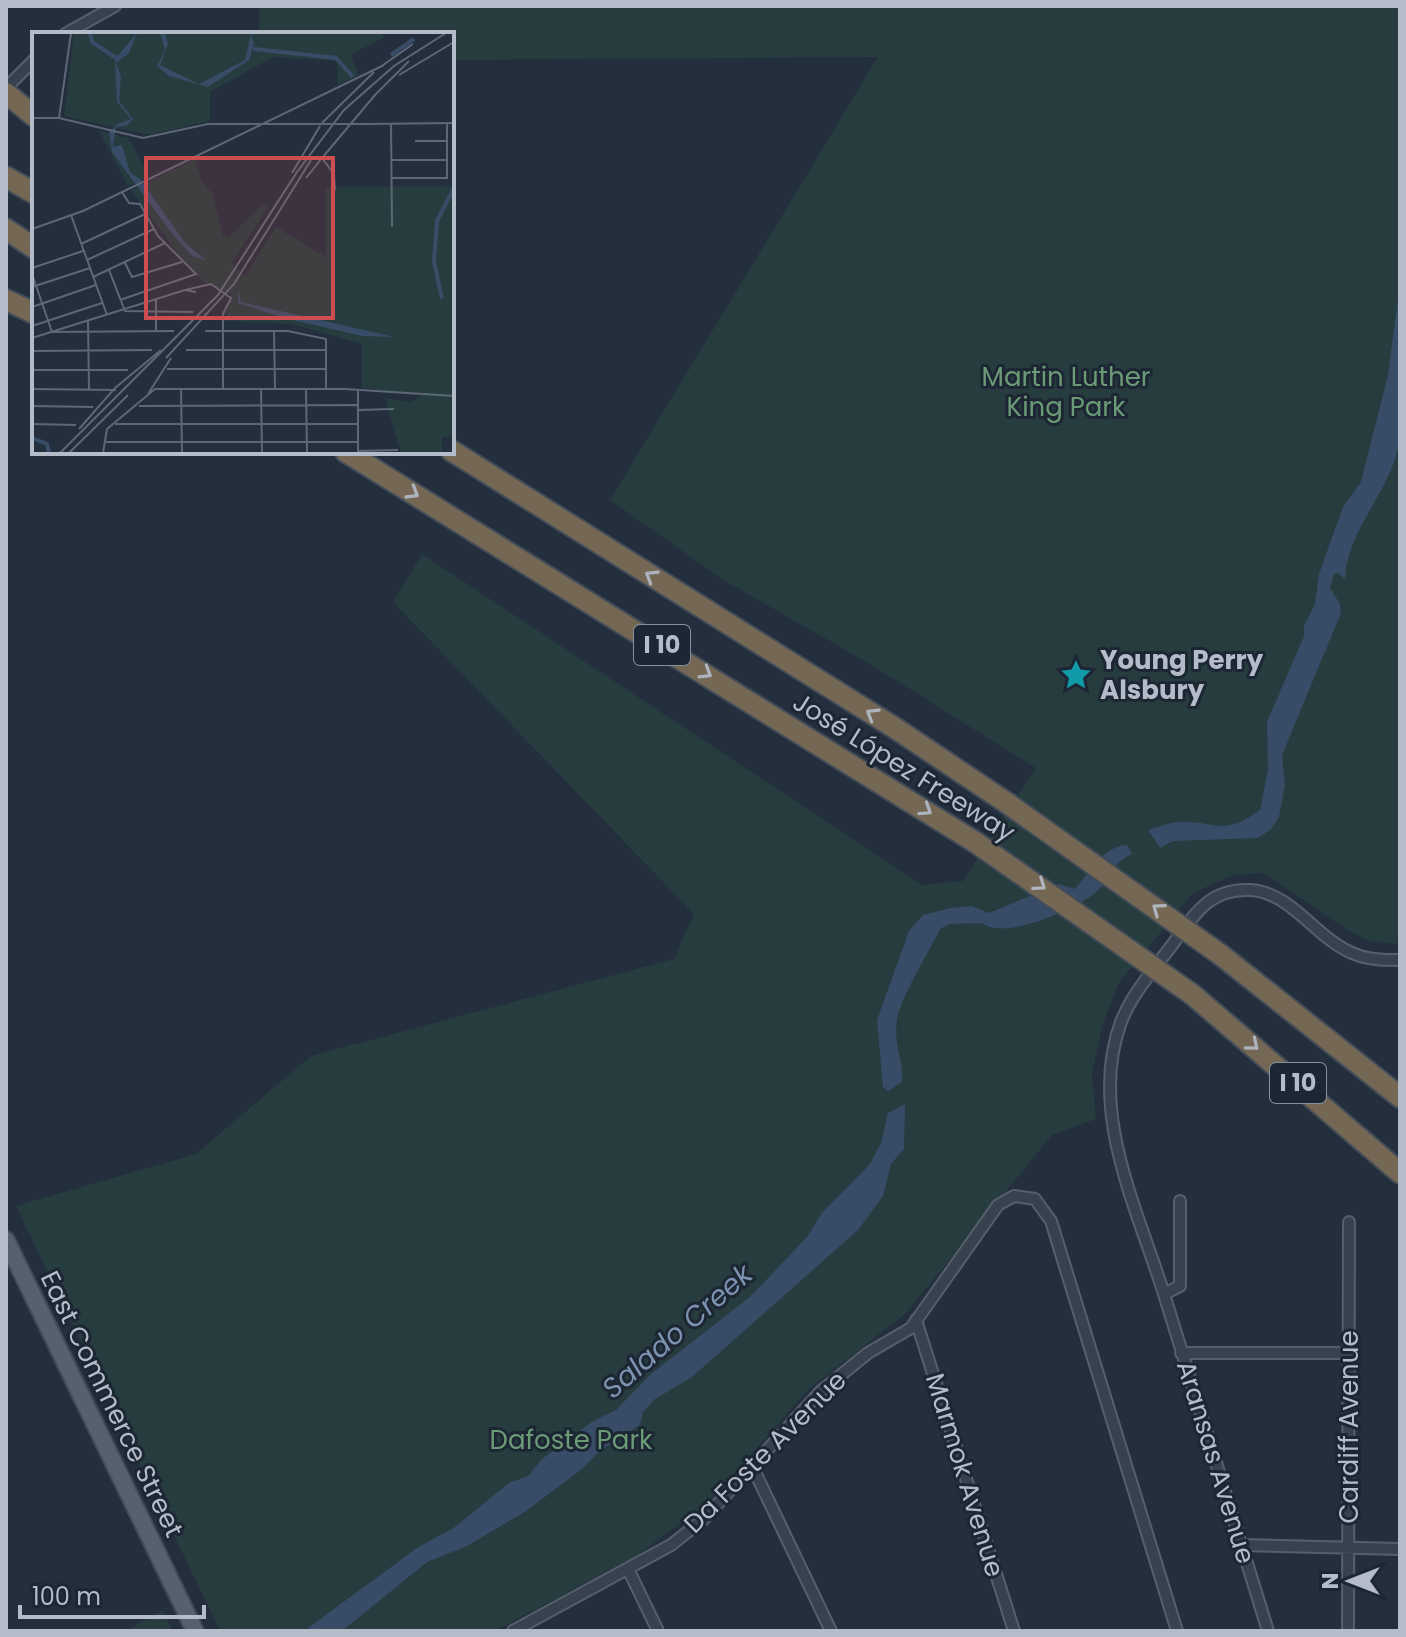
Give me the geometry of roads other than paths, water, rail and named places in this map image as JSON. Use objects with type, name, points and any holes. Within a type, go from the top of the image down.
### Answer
[{"type":"highway","points":[[6,90],[32,114]]},
{"type":"highway","points":[[6,177],[32,192]]},
{"type":"highway","points":[[6,229],[32,247]]},
{"type":"highway","points":[[6,300],[32,312]]},
{"type":"highway","name":"José López Freeway","points":[[454,452],[908,737],[1007,803],[1221,955],[1400,1097]]},
{"type":"highway","name":"José López Freeway","points":[[349,454],[975,842],[1193,995],[1400,1173]]},
{"type":"main road","name":"East Commerce Street","points":[[6,1240],[195,1631]]},
{"type":"street","points":[[69,32],[115,6]]},
{"type":"street","points":[[6,90],[32,62]]},
{"type":"street","name":"Aransas Avenue","points":[[1268,1631],[1116,1141],[1108,1095],[1112,1051],[1129,1006],[1193,916],[1208,899],[1229,889],[1269,894],[1355,954],[1374,959],[1400,960]]},
{"type":"street","name":"Da Foste Avenue","points":[[513,1631],[688,1533],[838,1375],[911,1328],[998,1205],[1020,1196],[1042,1205],[1051,1221],[1177,1631]]},
{"type":"street","points":[[1164,1294],[1180,1286],[1180,1201]]},
{"type":"street","name":"Cardiff Avenue","points":[[1348,1631],[1349,1222]]},
{"type":"street","name":"Marmok Avenue","points":[[916,1320],[1014,1631]]},
{"type":"street","points":[[1181,1353],[1348,1353]]},
{"type":"street","points":[[752,1466],[831,1631]]},
{"type":"street","points":[[1242,1545],[1400,1549]]},
{"type":"street","points":[[628,1569],[658,1631]]},
{"type":"water","points":[[1400,283],[1403,381],[1402,420],[1396,457],[1353,543],[1345,579],[1338,573],[1334,574],[1330,588],[1340,604],[1341,613],[1282,755],[1285,785],[1279,817],[1271,829],[1258,838],[1173,841],[1160,848],[1148,830],[1180,822],[1229,825],[1260,810],[1268,770],[1267,722],[1304,636],[1304,626],[1315,604],[1319,574],[1343,507],[1361,482],[1388,375]]},
{"type":"water","points":[[1127,845],[1132,854],[1118,863],[1099,890],[1055,915],[1006,928],[993,928],[982,923],[949,924],[940,929],[910,986],[897,1020],[902,1082],[888,1091],[883,1087],[877,1020],[909,931],[923,915],[972,906],[989,913],[1059,884],[1075,889],[1104,855],[1118,846]]},
{"type":"water","points":[[905,1104],[904,1149],[891,1164],[883,1196],[858,1230],[692,1377],[655,1399],[643,1412],[640,1425],[600,1451],[582,1469],[526,1511],[467,1546],[427,1562],[342,1631],[304,1631],[417,1548],[455,1527],[509,1483],[528,1476],[542,1459],[593,1421],[616,1410],[651,1374],[751,1296],[808,1236],[821,1214],[870,1164],[881,1143],[888,1113]]},
{"type":"place","name":"Young Perry Alsbury","points":[[1076,675]]},
{"type":"park label","name":"Martin Luther King Park","points":[[1066,392]]},
{"type":"park label","name":"Dafoste Park","points":[[571,1440]]},
{"type":"water label","name":"Salado Creek","points":[[677,1331]]}]
